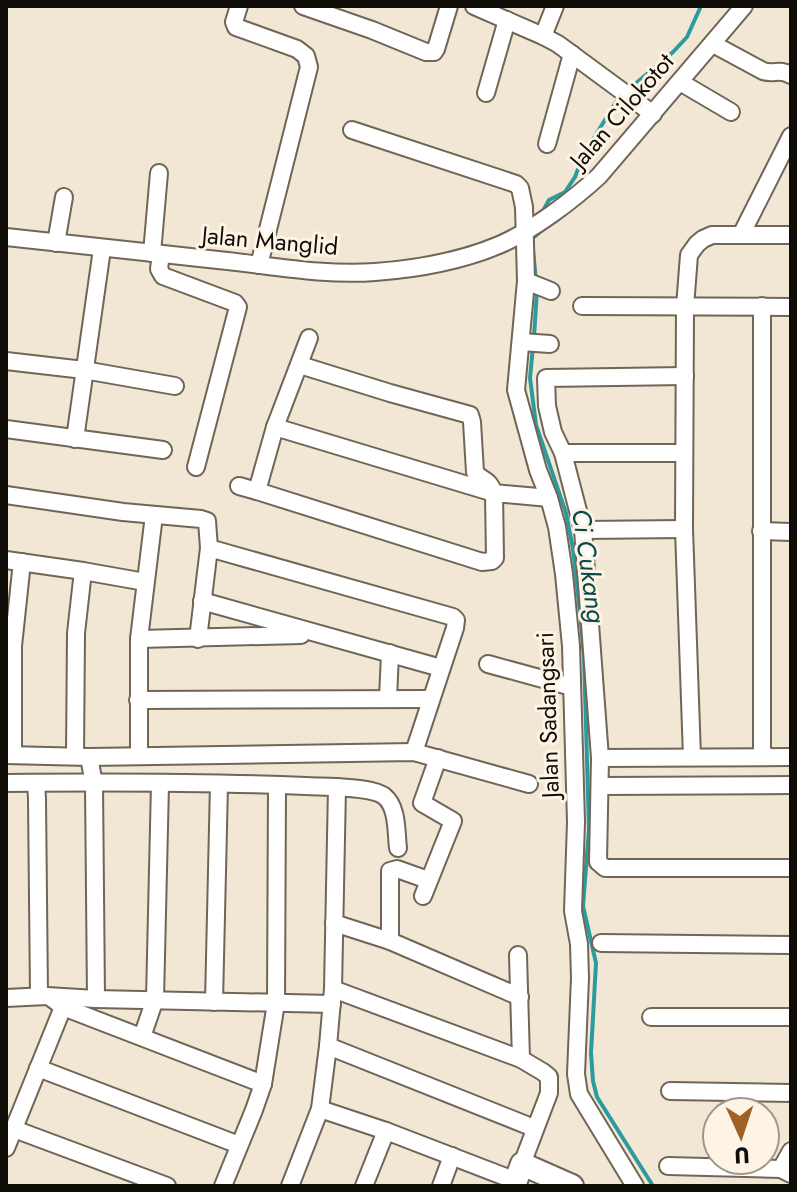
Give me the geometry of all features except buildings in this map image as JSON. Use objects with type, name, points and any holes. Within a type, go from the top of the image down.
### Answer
[{"type":"main road","points":[[517,1177],[572,1186]]},
{"type":"street","points":[[239,6],[234,22],[236,27],[297,49],[306,56],[309,67],[259,265]]},
{"type":"street","points":[[303,6],[426,52],[434,52],[449,6]]},
{"type":"street","points":[[474,6],[543,36],[653,114]]},
{"type":"street","points":[[543,36],[555,6]]},
{"type":"street","name":"Jalan Cilokotot","points":[[529,228],[599,176],[744,6]]},
{"type":"street","points":[[486,93],[507,20]]},
{"type":"street","points":[[713,44],[763,71],[781,70],[791,75]]},
{"type":"street","points":[[547,144],[572,54]]},
{"type":"street","points":[[680,82],[731,112]]},
{"type":"street","name":"Jalan Sadangsari","points":[[352,130],[516,184],[520,188],[537,286],[534,342],[516,390],[557,527],[564,574],[572,687],[576,822],[573,911],[579,944],[580,978],[576,1074],[579,1094],[635,1186]]},
{"type":"street","points":[[741,235],[791,136]]},
{"type":"street","points":[[159,173],[156,254],[163,276],[235,303],[238,309],[196,467]]},
{"type":"street","points":[[56,243],[64,197]]},
{"type":"street","name":"Jalan Manglid","points":[[6,237],[334,272],[428,266],[499,245],[529,228]]},
{"type":"street","points":[[692,757],[684,529],[685,307],[689,255],[697,244],[712,235],[791,235]]},
{"type":"street","points":[[75,439],[102,249]]},
{"type":"street","points":[[582,306],[791,307]]},
{"type":"street","points":[[762,306],[762,753],[769,757]]},
{"type":"street","points":[[257,491],[275,427],[309,338]]},
{"type":"street","points":[[6,361],[84,370],[175,386]]},
{"type":"street","points":[[239,486],[485,562],[492,561],[496,553],[494,493],[490,483],[475,472],[470,415],[300,365]]},
{"type":"street","points":[[685,376],[546,373],[547,406],[553,432],[563,453],[583,530],[600,758],[598,862],[605,868],[791,868]]},
{"type":"street","points":[[275,427],[494,493],[549,498]]},
{"type":"street","points":[[6,429],[163,450]]},
{"type":"street","points":[[563,453],[684,453]]},
{"type":"street","points":[[6,495],[205,520],[209,524],[209,548],[198,639]]},
{"type":"street","points":[[139,756],[139,639],[154,515]]},
{"type":"street","points":[[583,530],[684,529]]},
{"type":"street","points":[[761,531],[791,532]]},
{"type":"street","points":[[209,548],[453,617],[456,620],[455,628],[414,752]]},
{"type":"street","points":[[145,582],[14,561],[10,755],[414,752],[529,784]]},
{"type":"street","points":[[83,571],[76,633],[82,756],[94,784],[96,999]]},
{"type":"street","points":[[202,601],[441,668]]},
{"type":"street","points":[[139,639],[317,634]]},
{"type":"street","points":[[388,699],[390,653]]},
{"type":"street","points":[[488,664],[572,687]]},
{"type":"street","points":[[138,700],[431,699]]},
{"type":"street","points":[[600,758],[791,757]]},
{"type":"street","points":[[390,941],[390,871],[397,869],[425,888],[453,821],[422,803],[438,758]]},
{"type":"street","points":[[6,783],[277,785],[375,792],[387,799],[393,808],[398,848]]},
{"type":"street","points":[[36,783],[43,996]]},
{"type":"street","points":[[142,1037],[155,999],[160,784]]},
{"type":"street","points":[[214,1002],[219,784]]},
{"type":"street","points":[[223,1186],[263,1084],[276,1003],[277,785]]},
{"type":"street","points":[[600,786],[791,785]]},
{"type":"street","points":[[290,1186],[320,1109],[328,1046],[333,996],[337,787]]},
{"type":"street","points":[[334,923],[390,941],[520,997]]},
{"type":"street","points":[[601,943],[791,945]]},
{"type":"street","points":[[518,955],[521,1059]]},
{"type":"street","points":[[43,996],[63,1007],[263,1084]]},
{"type":"street","points":[[6,998],[43,996],[276,1003],[333,996],[521,1059],[549,1077],[549,1093],[517,1177],[320,1109]]},
{"type":"street","points":[[6,1148],[63,1007]]},
{"type":"street","points":[[651,1017],[791,1017]]},
{"type":"street","points":[[328,1046],[534,1128]]},
{"type":"street","points":[[38,1068],[239,1145]]},
{"type":"street","points":[[670,1091],[791,1093]]},
{"type":"street","points":[[14,1129],[167,1186]]},
{"type":"street","points":[[364,1186],[386,1131]]},
{"type":"street","points":[[668,1166],[786,1172],[791,1151]]},
{"type":"street","points":[[441,1186],[452,1156]]},
{"type":"waterway","name":"Ci Cukang","points":[[628,90],[687,37],[701,6]]},
{"type":"waterway","name":"Ci Cukang","points":[[545,211],[549,200],[565,192],[584,154],[622,96]]},
{"type":"waterway","name":"Ci Cukang","points":[[536,281],[532,239],[544,228]]},
{"type":"waterway","name":"Ci Cukang","points":[[534,337],[537,290]]},
{"type":"waterway","name":"Ci Cukang","points":[[533,346],[530,378],[536,425],[566,513],[573,549],[584,657],[589,829],[583,906],[596,963],[591,1053],[593,1081],[597,1097],[653,1186]]}]
